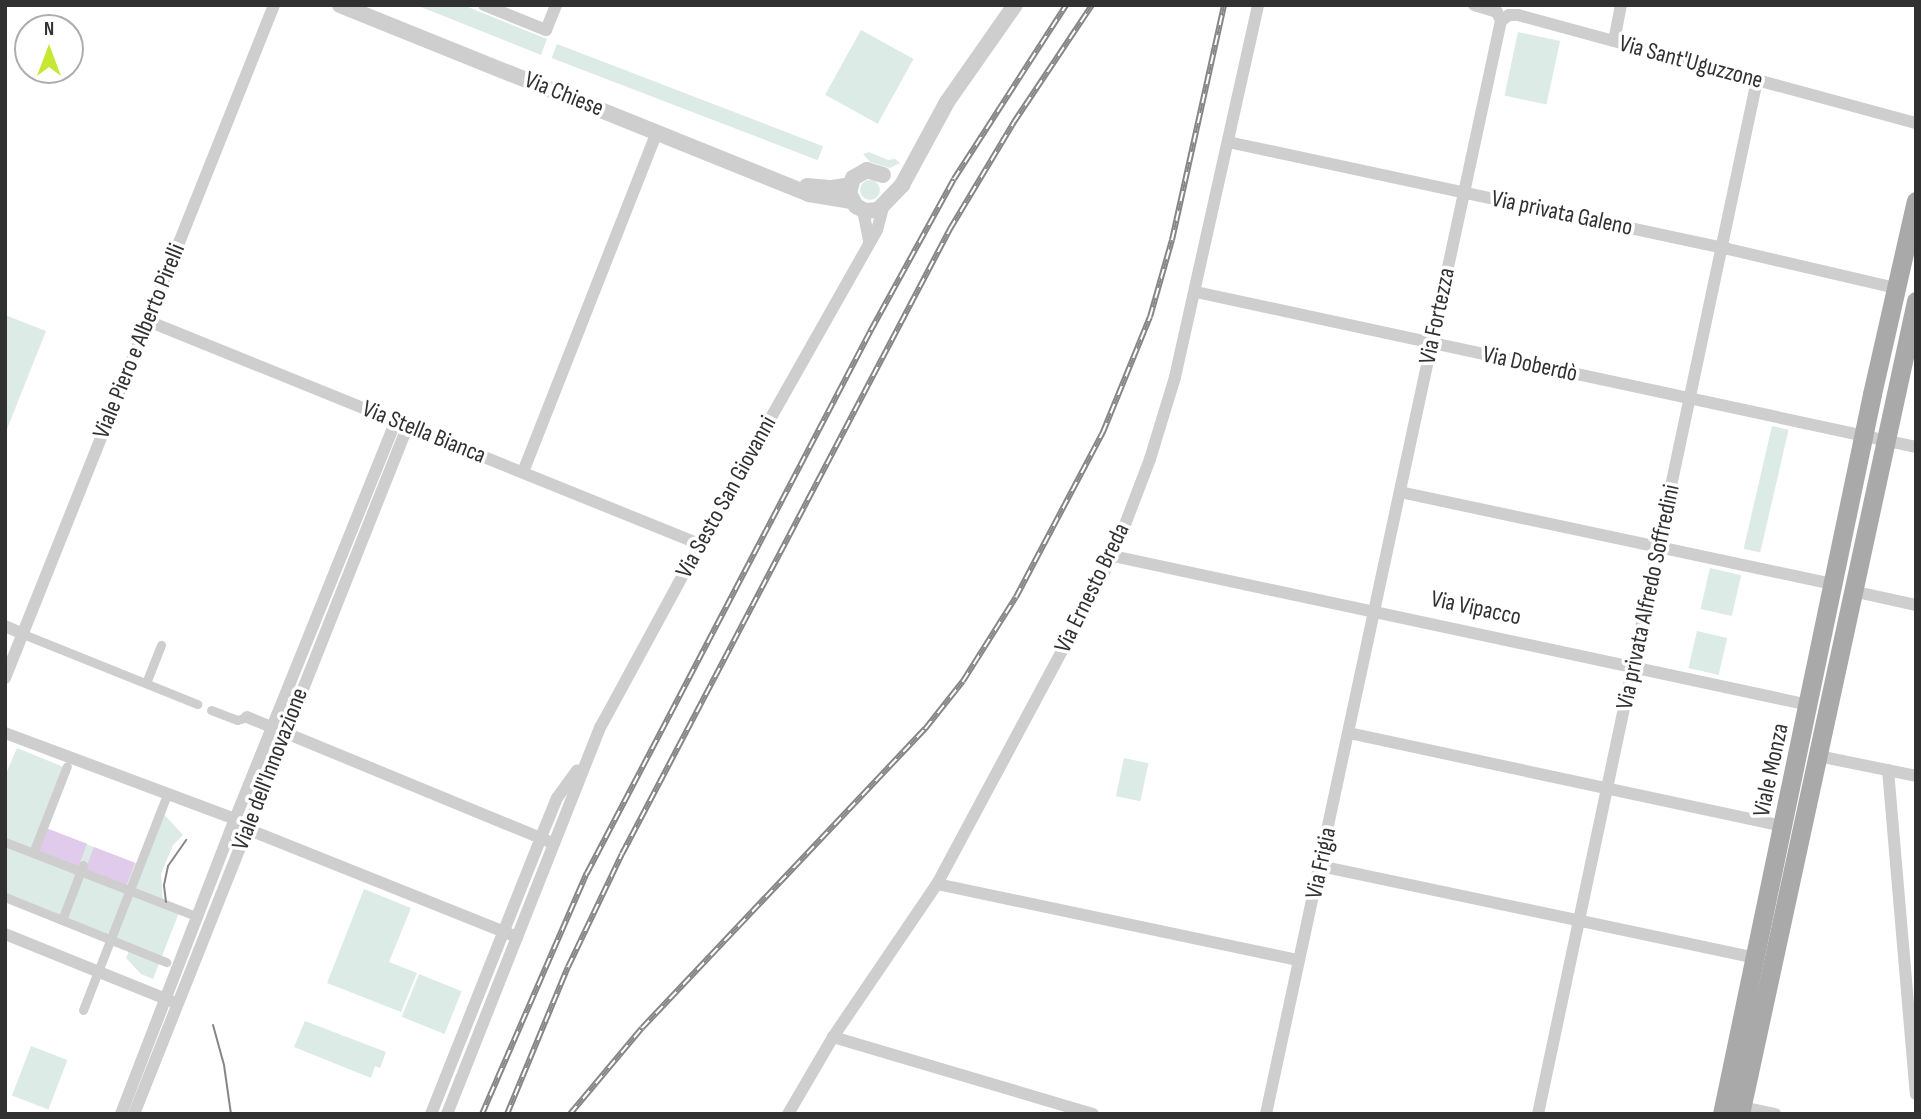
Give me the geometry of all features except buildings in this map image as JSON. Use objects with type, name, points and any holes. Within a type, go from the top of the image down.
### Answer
[{"type":"main road","name":"Viale Monza","points":[[1741,1110],[1843,587],[1864,436],[1916,201]]},
{"type":"main road","name":"Viale Monza","points":[[1843,587],[1884,440],[1916,302]]},
{"type":"main road","name":"Viale Monza","points":[[1722,1114],[1784,825],[1809,754]]},
{"type":"street","name":"Viale Piero e Alberto Pirelli","points":[[5,678],[274,5]]},
{"type":"street","name":"Via Chiese","points":[[340,5],[788,183],[832,188],[855,199],[864,171],[884,174]]},
{"type":"street","points":[[484,5],[546,30],[556,5]]},
{"type":"street","name":"Via Sesto San Giovanni","points":[[447,1114],[588,756],[699,544],[880,224],[887,201],[904,181],[958,85],[1015,5]]},
{"type":"street","name":"Via Ernesto Breda","points":[[788,1114],[833,1037],[937,884],[1113,556],[1150,460],[1175,377],[1258,5]]},
{"type":"street","points":[[1475,5],[1497,12],[1501,21]]},
{"type":"street","points":[[1614,41],[1621,5]]},
{"type":"street","name":"Via Sant'Uguzzone","points":[[1501,21],[1509,15],[1518,15],[1916,123]]},
{"type":"street","name":"Via Fortezza","points":[[1376,612],[1462,192],[1501,21]]},
{"type":"street","name":"Via privata Alfredo Soffredini","points":[[1538,1114],[1757,80]]},
{"type":"street","points":[[523,472],[657,131]]},
{"type":"street","name":"Via privata Galeno","points":[[1228,142],[1721,247],[1895,288]]},
{"type":"street","points":[[855,199],[873,212],[887,201],[890,183],[884,174],[900,170],[914,159]]},
{"type":"street","points":[[855,199],[869,240]]},
{"type":"street","name":"Via Doberdò","points":[[1196,292],[1864,436]]},
{"type":"street","name":"Via Stella Bianca","points":[[148,321],[699,544]]},
{"type":"street","name":"Viale dell'Innovazione","points":[[134,1114],[173,1002],[198,917],[235,819],[402,423]]},
{"type":"street","name":"Viale dell'Innovazione","points":[[121,1114],[173,1002],[247,829],[402,423]]},
{"type":"street","points":[[1864,436],[1916,447]]},
{"type":"street","points":[[1400,492],[1657,545],[1916,605]]},
{"type":"street","name":"Via Vipacco","points":[[1113,556],[1819,707]]},
{"type":"street","name":"Via Frigia","points":[[1266,1114],[1376,612]]},
{"type":"street","points":[[5,626],[197,704]]},
{"type":"street","points":[[146,683],[161,645]]},
{"type":"street","points":[[211,710],[237,720],[247,718],[285,732],[541,837],[548,841],[548,856]]},
{"type":"street","points":[[5,733],[235,819],[247,829],[517,937]]},
{"type":"street","points":[[1349,733],[1784,825]]},
{"type":"street","points":[[1809,754],[1916,776]]},
{"type":"street","name":"Via Sesto San Giovanni","points":[[431,1114],[501,931],[557,798],[588,756]]},
{"type":"street","points":[[33,853],[67,766]]},
{"type":"street","points":[[1888,770],[1916,1094]]},
{"type":"street","points":[[83,1010],[167,794]]},
{"type":"street","points":[[5,842],[82,868],[130,891],[198,917]]},
{"type":"street","points":[[1321,866],[1755,958]]},
{"type":"street","points":[[62,920],[82,868]]},
{"type":"street","points":[[937,884],[1299,960]]},
{"type":"street","points":[[5,897],[166,962]]},
{"type":"street","points":[[5,934],[173,1002]]},
{"type":"street","points":[[833,1037],[1093,1114]]},
{"type":"street","points":[[1741,1110],[1774,1114]]},
{"type":"shaded area","points":[[416,5],[463,5],[547,39],[541,55]]},
{"type":"shaded area","points":[[861,30],[913,59],[878,124],[825,95]]},
{"type":"shaded area","points":[[1518,32],[1560,41],[1547,105],[1504,96]]},
{"type":"shaded area","points":[[557,44],[823,146],[818,160],[552,58]]},
{"type":"shaded area","points":[[869,152],[900,163],[890,168],[870,162],[863,154]]},
{"type":"shaded area","points":[[866,180],[874,180],[880,190],[874,200],[866,200],[860,194],[860,186]]},
{"type":"shaded area","points":[[5,315],[46,331],[5,434]]},
{"type":"shaded area","points":[[1772,426],[1789,430],[1760,553],[1744,549]]},
{"type":"shaded area","points":[[1710,568],[1741,575],[1732,616],[1701,609]]},
{"type":"shaded area","points":[[1697,631],[1727,638],[1719,675],[1688,668]]},
{"type":"shaded area","points":[[17,748],[66,768],[43,827],[139,865],[161,811],[183,835],[173,845],[161,874],[163,903],[180,910],[153,979],[141,974],[126,958],[130,948],[5,897],[5,776]]},
{"type":"shaded area","points":[[1124,758],[1148,763],[1140,801],[1116,796]]},
{"type":"shaded area","points":[[46,828],[87,844],[78,868],[37,852]]},
{"type":"shaded area","points":[[94,847],[135,863],[126,886],[85,870]]},
{"type":"shaded area","points":[[364,889],[411,908],[389,962],[417,973],[401,1012],[327,983]]},
{"type":"shaded area","points":[[419,974],[462,991],[444,1034],[402,1017]]},
{"type":"shaded area","points":[[305,1021],[386,1052],[380,1068],[375,1066],[371,1078],[294,1047]]},
{"type":"shaded area","points":[[31,1046],[67,1060],[48,1109],[12,1095]]},
{"type":"tram line","points":[[166,902],[164,885],[168,866],[186,840]]},
{"type":"tram line","points":[[213,1025],[224,1065],[231,1114]]},
{"type":"railway","points":[[482,1114],[587,873],[871,330],[954,179],[1066,5]]},
{"type":"railway","points":[[507,1114],[568,967],[622,854],[950,229],[1014,122],[1092,5]]},
{"type":"railway","points":[[570,1114],[642,1028],[925,729],[963,681],[1016,597],[1103,432],[1150,317],[1172,240],[1224,5]]}]
